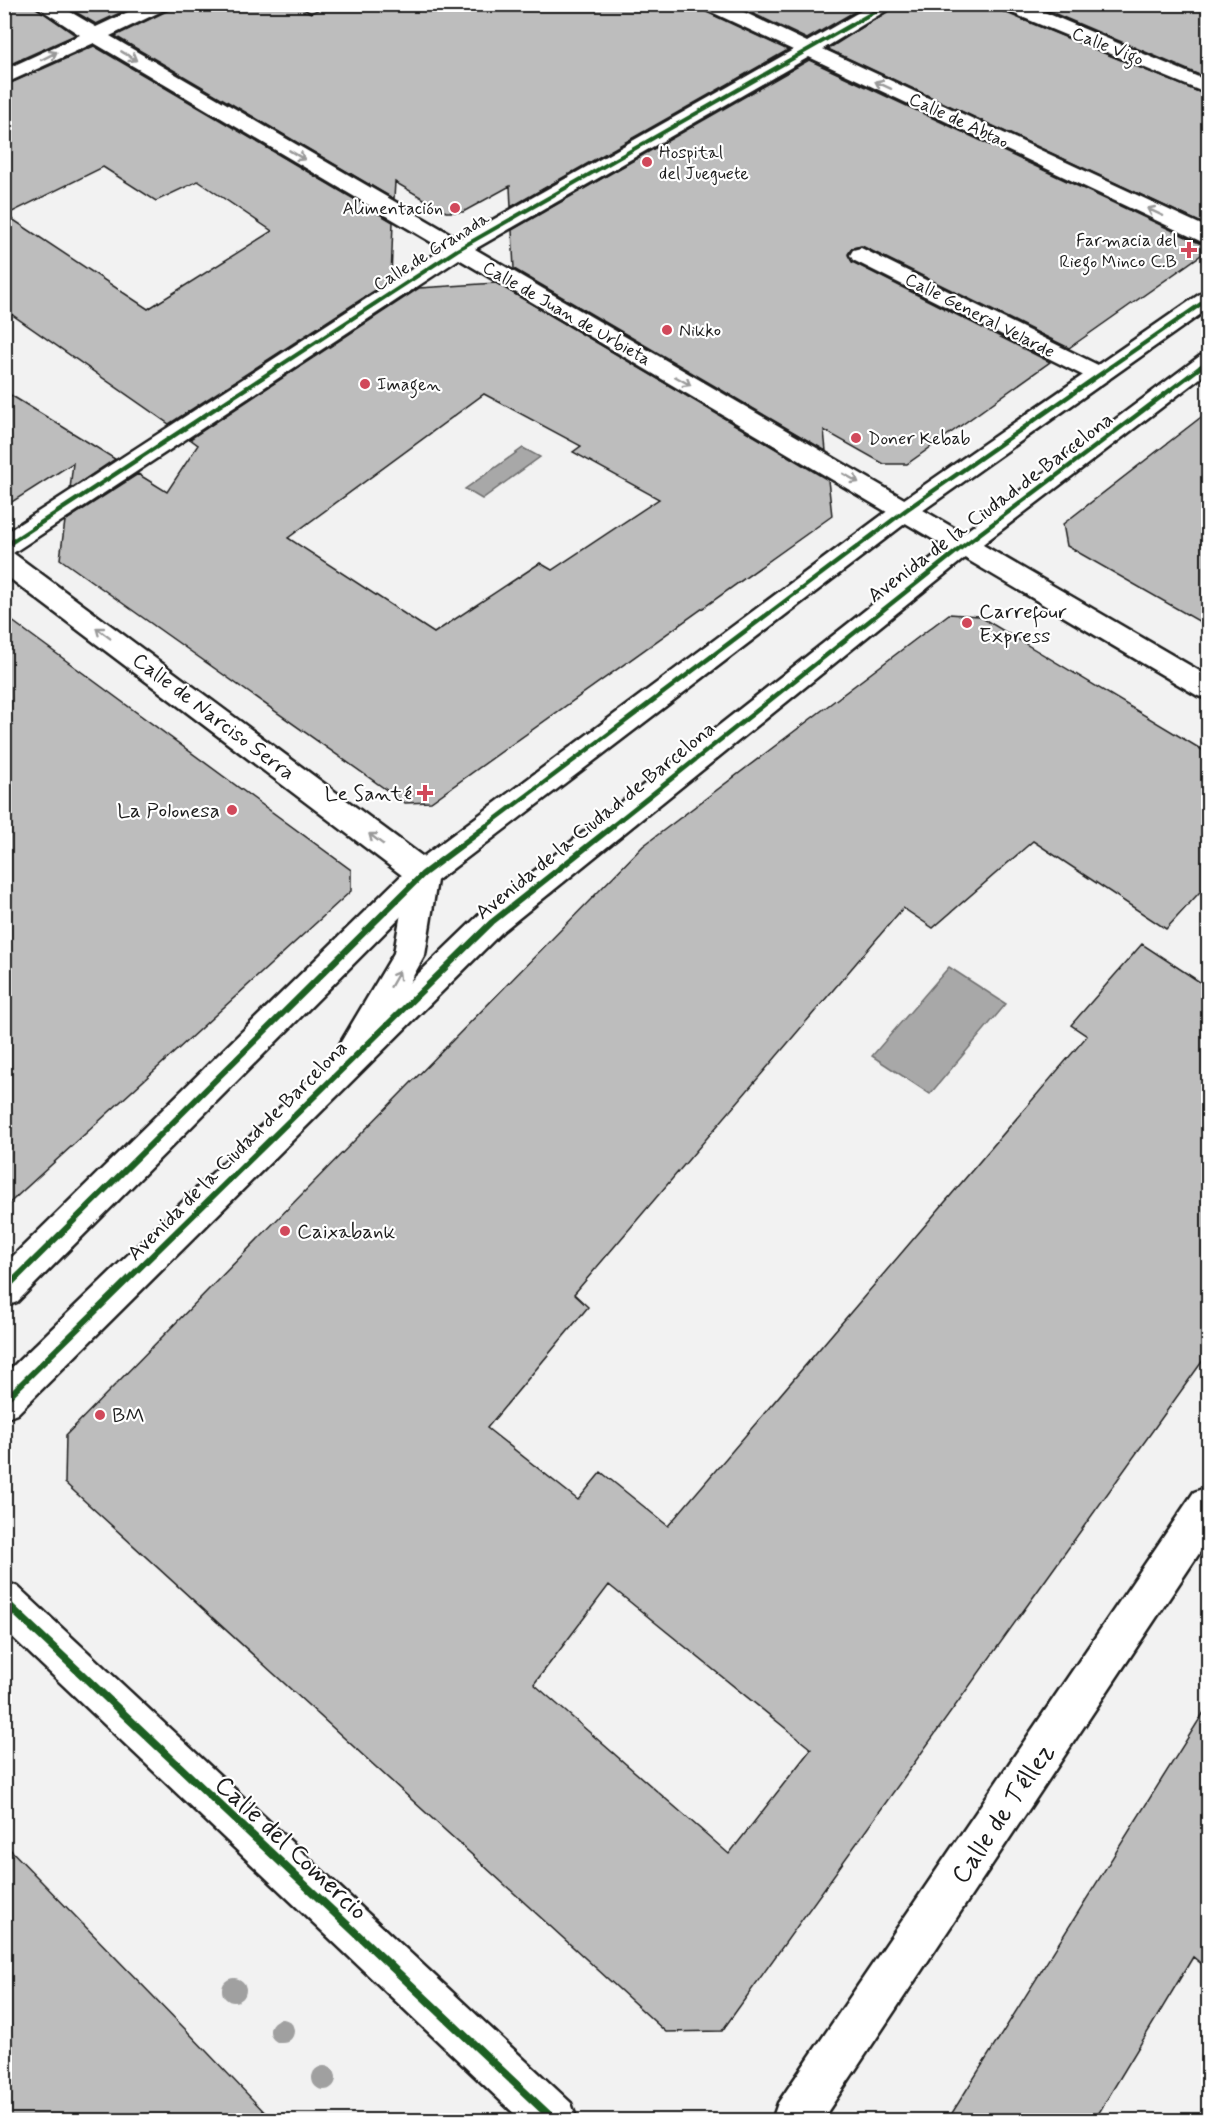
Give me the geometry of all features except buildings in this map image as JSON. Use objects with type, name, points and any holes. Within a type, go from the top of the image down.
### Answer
[{"type":"street","name":"Calle de Juan de Urbieta","points":[[42,4],[457,250],[906,510]]},
{"type":"street","points":[[4,78],[161,4]]},
{"type":"street","name":"Calle de Abtao","points":[[710,4],[1209,236]]},
{"type":"street","name":"Calle de Granada","points":[[4,547],[457,250],[888,4]]},
{"type":"street","name":"Calle Vigo","points":[[1006,4],[1209,88]]},
{"type":"street","name":"Calle General Velarde","points":[[861,255],[1100,375]]},
{"type":"street","name":"Avenida de la Ciudad de Barcelona","points":[[4,1290],[423,874],[906,510],[1209,299]]},
{"type":"street","name":"Avenida de la Ciudad de Barcelona","points":[[4,1401],[492,922],[962,547],[1206,361]]},
{"type":"street","name":"Avenida de la Ciudad de Barcelona","points":[[906,510],[962,547]]},
{"type":"street","points":[[962,547],[1209,689]]},
{"type":"street","name":"Calle de Narciso Serra","points":[[4,560],[423,874]]},
{"type":"street","name":"Avenida de la Ciudad de Barcelona","points":[[345,1066],[409,955],[423,874]]},
{"type":"street","name":"Calle de Téllez","points":[[795,2121],[1209,1506]]},
{"type":"street","name":"Calle del Comercio","points":[[4,1601],[554,2121]]},
{"type":"shaded area","points":[[523,448],[540,457],[482,499],[465,489]]},
{"type":"shaded area","points":[[949,967],[1006,1004],[930,1094],[872,1056]]},
{"type":"cycle path","points":[[4,547],[457,250],[888,4]]},
{"type":"cycle path","points":[[4,1290],[423,874],[906,510],[1208,299]]},
{"type":"cycle path","points":[[4,1401],[492,922],[962,547],[1208,361]]},
{"type":"cycle path","points":[[4,1601],[554,2120]]},
{"type":"place","name":"Hospital del Jueguete","points":[[647,162]]},
{"type":"place","name":"Alimentación","points":[[455,208]]},
{"type":"place","name":"Farmacia del Riego Minco C.B","points":[[1189,250]]},
{"type":"place","name":"Nikko","points":[[667,330]]},
{"type":"place","name":"Imagen","points":[[365,384]]},
{"type":"place","name":"Doner Kebab","points":[[856,438]]},
{"type":"place","name":"Carrefour Express","points":[[967,623]]},
{"type":"place","name":"Le Santé","points":[[425,793]]},
{"type":"place","name":"La Polonesa","points":[[232,810]]},
{"type":"place","name":"Caixabank","points":[[285,1231]]},
{"type":"place","name":"BM","points":[[100,1415]]}]
